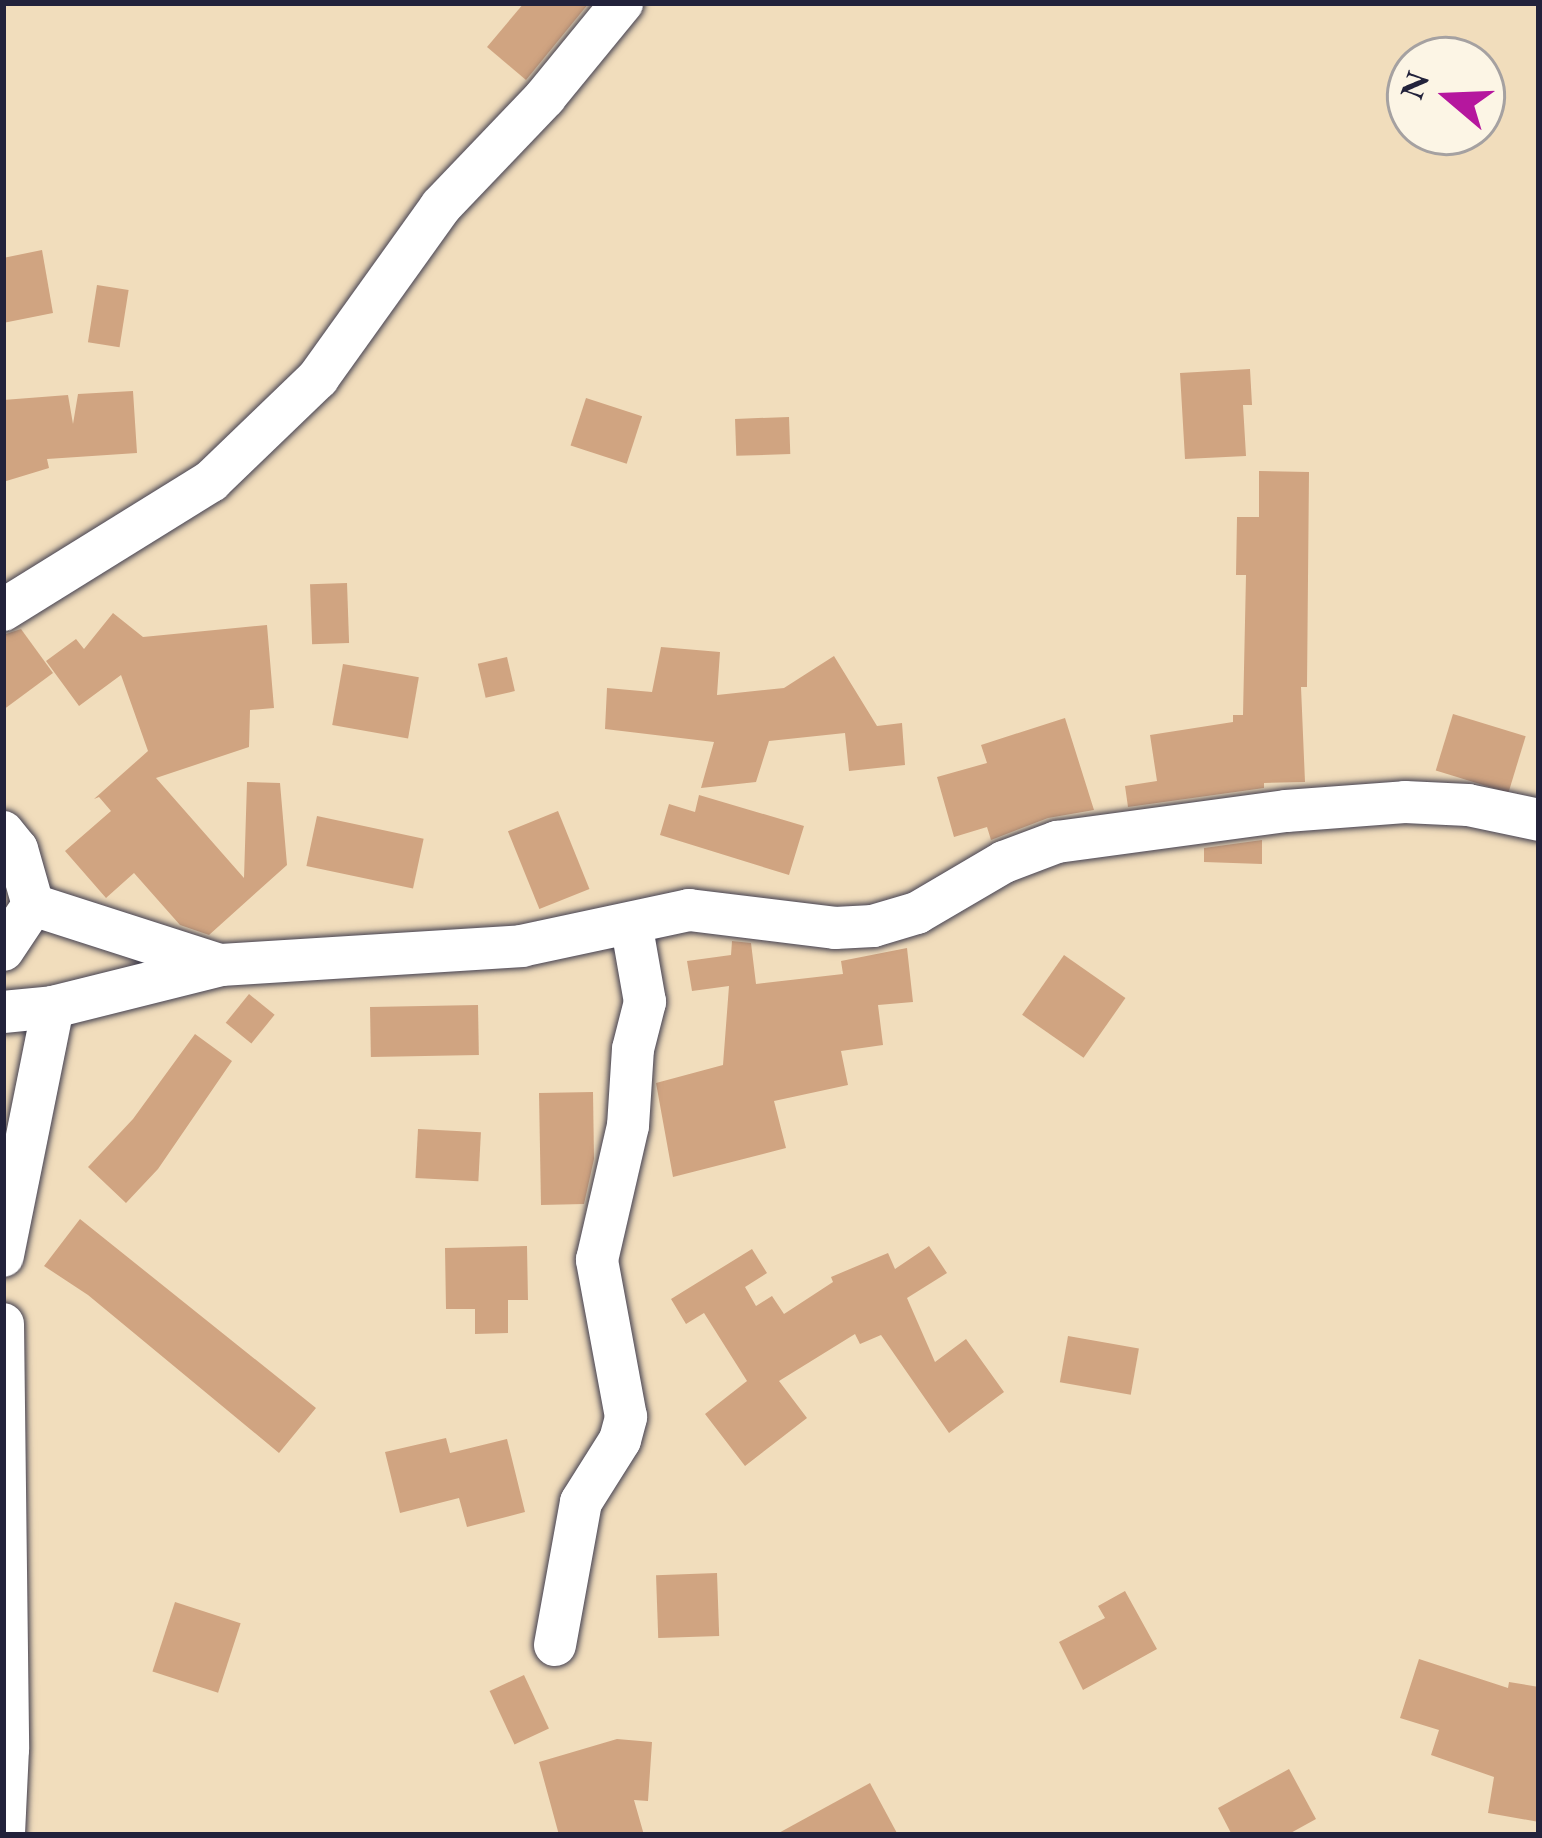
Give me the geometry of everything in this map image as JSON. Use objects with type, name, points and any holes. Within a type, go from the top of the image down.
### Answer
[{"type":"street","points":[[3,610],[211,482],[318,378],[441,206],[545,97],[622,3]]},
{"type":"street","points":[[3,1012],[53,1007],[222,965],[521,946],[689,910],[836,928],[873,926],[917,913],[1004,862],[1057,842],[1286,811],[1405,802],[1468,805],[1539,820]]},
{"type":"street","points":[[3,832],[17,849],[33,905],[3,950]]},
{"type":"street","points":[[33,905],[222,965]]},
{"type":"street","points":[[555,1645],[581,1502],[620,1440],[626,1417],[597,1260],[628,1126],[633,1049],[645,1002],[632,923]]},
{"type":"street","points":[[3,1256],[53,1007]]},
{"type":"street","points":[[3,1324],[8,1749],[4,1835]]},
{"type":"building","points":[[524,3],[589,3],[526,80],[487,47]]},
{"type":"building","points":[[42,250],[53,313],[3,323],[3,258]]},
{"type":"building","points":[[97,285],[129,290],[120,347],[88,342]]},
{"type":"building","points":[[1250,369],[1252,405],[1243,405],[1246,456],[1185,459],[1180,373]]},
{"type":"building","points":[[133,391],[137,453],[47,459],[49,468],[3,482],[3,400],[68,395],[73,424],[78,394]]},
{"type":"building","points":[[586,398],[642,416],[627,464],[571,446]]},
{"type":"building","points":[[789,417],[790,454],[736,456],[735,419]]},
{"type":"building","points":[[1259,471],[1309,472],[1307,687],[1301,687],[1305,782],[1264,783],[1264,788],[1128,807],[1125,786],[1157,781],[1150,735],[1233,722],[1233,715],[1243,715],[1246,575],[1236,575],[1237,517],[1259,517]]},
{"type":"building","points":[[347,583],[349,643],[312,644],[310,584]]},
{"type":"building","points":[[113,613],[143,637],[267,625],[274,708],[250,710],[249,747],[156,778],[244,878],[247,782],[280,783],[287,865],[209,935],[180,925],[134,873],[106,898],[65,851],[111,811],[99,797],[94,799],[148,751],[121,675],[79,706],[46,661],[76,639],[84,649]]},
{"type":"building","points":[[21,629],[53,673],[3,710],[3,635]]},
{"type":"building","points":[[661,647],[720,652],[717,695],[784,688],[834,656],[877,726],[902,723],[905,765],[849,771],[845,733],[769,741],[756,782],[701,788],[714,742],[605,729],[607,688],[652,692]]},
{"type":"building","points":[[507,657],[515,691],[486,698],[478,664]]},
{"type":"building","points":[[343,664],[419,677],[408,738],[332,725]]},
{"type":"building","points":[[1453,714],[1526,736],[1508,793],[1436,770]]},
{"type":"building","points":[[1065,718],[1094,810],[1048,818],[991,840],[987,827],[954,837],[937,777],[987,763],[981,745]]},
{"type":"building","points":[[699,795],[804,826],[789,875],[660,835],[669,804],[695,812]]},
{"type":"building","points":[[558,811],[589,889],[539,909],[508,831]]},
{"type":"building","points":[[317,816],[424,839],[413,889],[306,866]]},
{"type":"building","points":[[1262,840],[1262,864],[1204,862],[1204,848]]},
{"type":"building","points":[[732,941],[751,943],[756,984],[843,974],[841,961],[907,948],[913,1002],[878,1005],[883,1045],[841,1051],[848,1085],[774,1101],[786,1148],[673,1177],[656,1083],[723,1065],[729,986],[692,991],[687,961],[731,955]]},
{"type":"building","points":[[1064,955],[1125,998],[1084,1058],[1022,1015]]},
{"type":"building","points":[[249,994],[275,1015],[251,1044],[226,1023]]},
{"type":"building","points":[[478,1005],[479,1055],[371,1057],[370,1007]]},
{"type":"building","points":[[195,1034],[232,1061],[158,1169],[126,1203],[88,1167],[133,1119]]},
{"type":"building","points":[[593,1092],[594,1159],[584,1204],[541,1205],[539,1093]]},
{"type":"building","points":[[418,1129],[481,1132],[478,1181],[415,1178]]},
{"type":"building","points":[[80,1219],[316,1408],[279,1453],[88,1295],[44,1266]]},
{"type":"building","points":[[527,1246],[528,1300],[508,1300],[508,1333],[475,1334],[475,1309],[446,1309],[445,1248]]},
{"type":"building","points":[[929,1246],[947,1273],[907,1298],[935,1362],[966,1339],[1004,1392],[949,1433],[881,1335],[860,1344],[855,1334],[779,1381],[807,1418],[745,1466],[705,1414],[747,1381],[704,1313],[686,1324],[671,1299],[752,1249],[767,1273],[745,1287],[756,1306],[772,1296],[784,1314],[833,1282],[831,1277],[888,1253],[895,1269]]},
{"type":"building","points":[[1068,1336],[1139,1349],[1131,1395],[1060,1382]]},
{"type":"building","points":[[446,1438],[450,1453],[507,1439],[525,1512],[467,1527],[459,1498],[400,1513],[385,1452]]},
{"type":"building","points":[[717,1573],[719,1636],[658,1638],[656,1575]]},
{"type":"building","points":[[1125,1591],[1157,1649],[1083,1690],[1059,1642],[1105,1618],[1098,1606]]},
{"type":"building","points":[[175,1602],[241,1623],[218,1693],[152,1671]]},
{"type":"building","points":[[1419,1659],[1508,1688],[1509,1682],[1539,1687],[1539,1822],[1488,1813],[1494,1777],[1431,1755],[1439,1730],[1400,1718]]},
{"type":"building","points":[[524,1675],[549,1728],[514,1745],[490,1691]]},
{"type":"building","points":[[617,1739],[652,1742],[648,1801],[634,1800],[644,1835],[559,1835],[539,1762]]},
{"type":"building","points":[[1289,1769],[1316,1819],[1287,1835],[1232,1835],[1218,1808]]},
{"type":"building","points":[[870,1783],[898,1835],[775,1835]]}]
